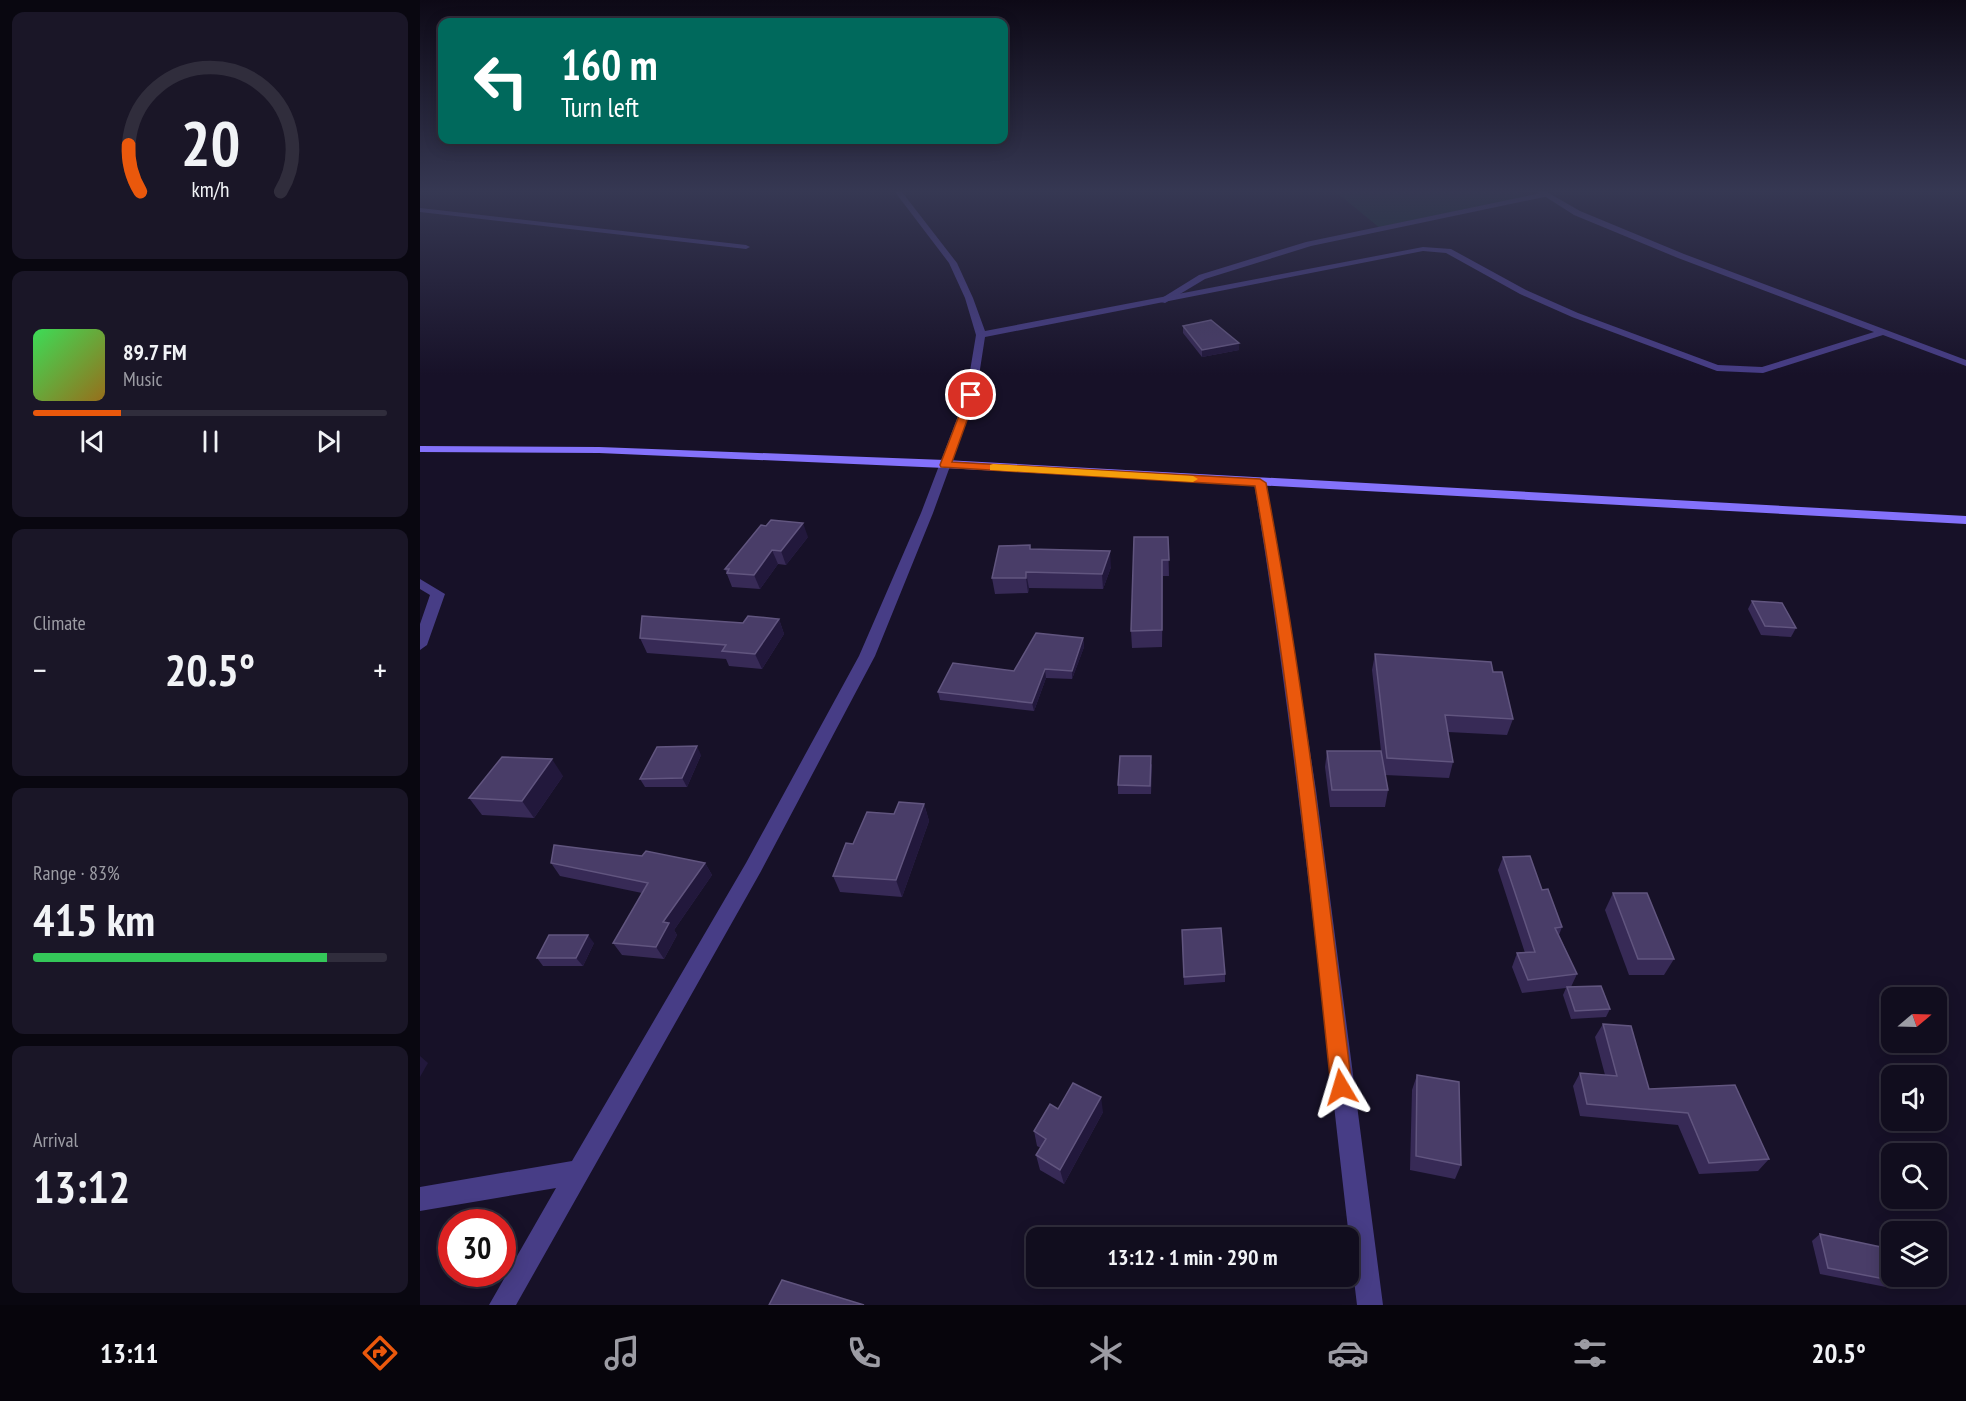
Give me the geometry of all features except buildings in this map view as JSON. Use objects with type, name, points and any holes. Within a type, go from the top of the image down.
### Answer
[{"type":"street","points":[[502,1305],[753,868],[867,656],[971,395],[981,334],[953,263],[945,253]]},
{"type":"street","points":[[1162,301],[1202,277],[1280,253]]},
{"type":"street","points":[[981,334],[1402,253]]},
{"type":"street","points":[[1449,253],[1575,315],[1717,368],[1763,369],[1884,332]]},
{"type":"street","points":[[1673,253],[1966,363]]},
{"type":"street","points":[[424,450],[599,450],[945,465],[1966,520]]},
{"type":"street","points":[[1260,483],[1276,570],[1308,792],[1370,1305]]},
{"type":"street","points":[[420,583],[438,594],[420,645]]},
{"type":"street","points":[[420,1199],[578,1172]]},
{"type":"slow traffic","points":[[993,467],[1193,479]]},
{"type":"route","points":[[971,395],[945,465],[1260,483],[1276,570],[1308,792],[1341,1087]]}]
